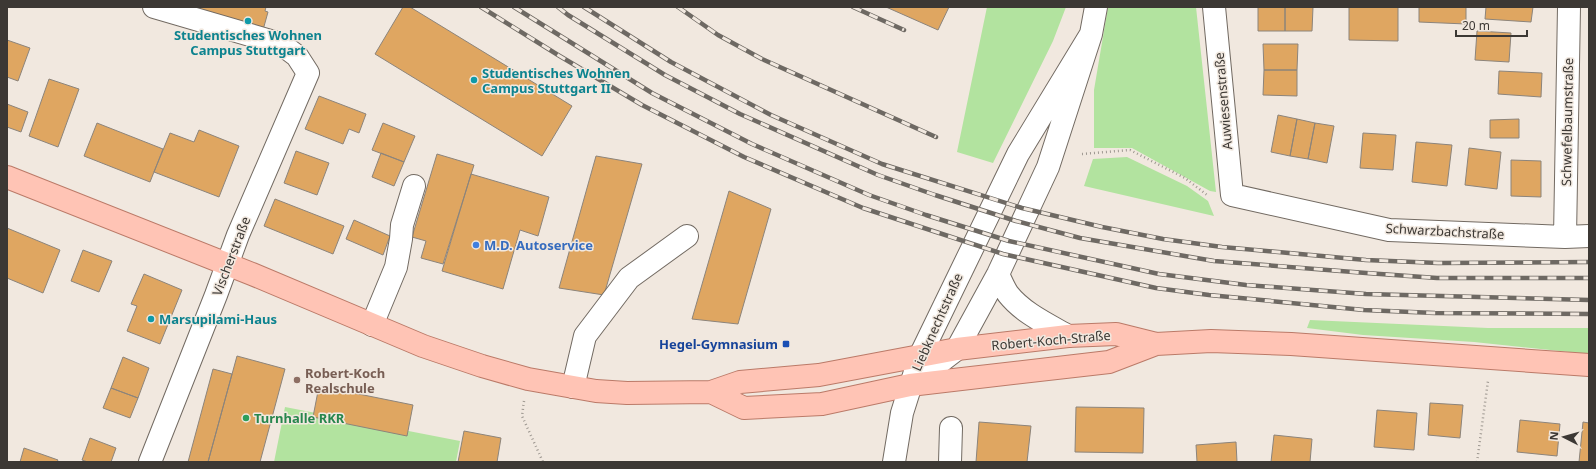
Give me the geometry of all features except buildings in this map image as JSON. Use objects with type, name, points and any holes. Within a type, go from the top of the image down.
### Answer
[{"type":"main road","name":"Robert-Koch-Straße","points":[[7,177],[226,264],[423,346],[482,366],[528,379],[596,391],[627,393],[711,392],[740,382],[819,375],[957,349],[1068,336],[1116,334],[1156,344]]},
{"type":"main road","points":[[1156,344],[1210,341],[1291,344],[1589,365]]},
{"type":"main road","name":"Robert-Koch-Straße","points":[[711,392],[744,408],[822,404],[910,385],[1108,362],[1156,344]]},
{"type":"street","name":"Vischerstraße","points":[[150,462],[216,295],[226,264],[308,74],[297,56],[281,44],[154,7]]},
{"type":"street","name":"Liebknechtstraße","points":[[910,385],[957,349],[998,274],[1048,167],[1091,34],[1096,7]]},
{"type":"street","name":"Auwiesenstraße","points":[[1214,7],[1232,195]]},
{"type":"street","name":"Schwefelbaumstraße","points":[[1565,238],[1569,7]]},
{"type":"street","name":"Liebknechtstraße","points":[[910,385],[920,356],[1018,154],[1091,34]]},
{"type":"street","points":[[372,325],[396,267],[402,225],[414,186]]},
{"type":"street","name":"Schwarzbachstraße","points":[[1232,195],[1389,230],[1565,238],[1589,236]]},
{"type":"street","points":[[573,387],[585,336],[628,278],[687,236]]},
{"type":"street","points":[[998,274],[1007,292],[1018,305],[1033,316],[1068,336]]},
{"type":"street","points":[[894,462],[902,413],[910,385]]},
{"type":"street","points":[[950,462],[951,428]]},
{"type":"path","points":[[1082,154],[1130,150],[1186,178],[1207,195],[1232,195]]},
{"type":"path","points":[[1477,462],[1490,358]]},
{"type":"path","points":[[522,416],[543,462]]},
{"type":"green space","points":[[987,7],[1066,7],[1053,41],[993,163],[957,152]]},
{"type":"green space","points":[[1108,7],[1196,7],[1216,192],[1210,191],[1132,148],[1094,148],[1094,90]]},
{"type":"green space","points":[[1127,157],[1187,186],[1208,201],[1214,216],[1084,186],[1093,159]]},
{"type":"green space","points":[[1310,320],[1488,328],[1589,328],[1589,354],[1474,342],[1363,335],[1307,328]]},
{"type":"green space","points":[[285,407],[460,441],[456,462],[274,462]]},
{"type":"railway","points":[[481,7],[642,105],[744,157],[863,208],[1003,254],[1156,288],[1209,295],[1364,310],[1435,313],[1589,314]]},
{"type":"railway","points":[[514,7],[652,93],[752,144],[869,195],[926,215],[1009,241],[1159,274],[1246,285],[1366,294],[1589,300]]},
{"type":"railway","points":[[558,7],[568,15],[665,75],[740,114],[878,175],[1016,221],[1080,238],[1214,261],[1366,273],[1437,278],[1589,278]]},
{"type":"railway","points":[[584,7],[671,62],[771,115],[882,164],[1022,208],[1102,227],[1163,239],[1222,247],[1366,260],[1438,263],[1589,262]]},
{"type":"railway","points":[[678,7],[718,35],[762,59],[936,137]]},
{"type":"railway","points":[[853,7],[904,30]]},
{"type":"place","name":"Studentisches Wohnen Campus Stuttgart","points":[[248,21]]},
{"type":"place","name":"Studentisches Wohnen Campus Stuttgart II","points":[[474,80]]},
{"type":"place","name":"M.D. Autoservice","points":[[476,245]]},
{"type":"place","name":"Marsupilami-Haus","points":[[151,319]]},
{"type":"place","name":"Hegel-Gymnasium","points":[[786,344]]},
{"type":"place","name":"Robert-Koch Realschule","points":[[297,380]]},
{"type":"place","name":"Turnhalle RKR","points":[[246,418]]}]
